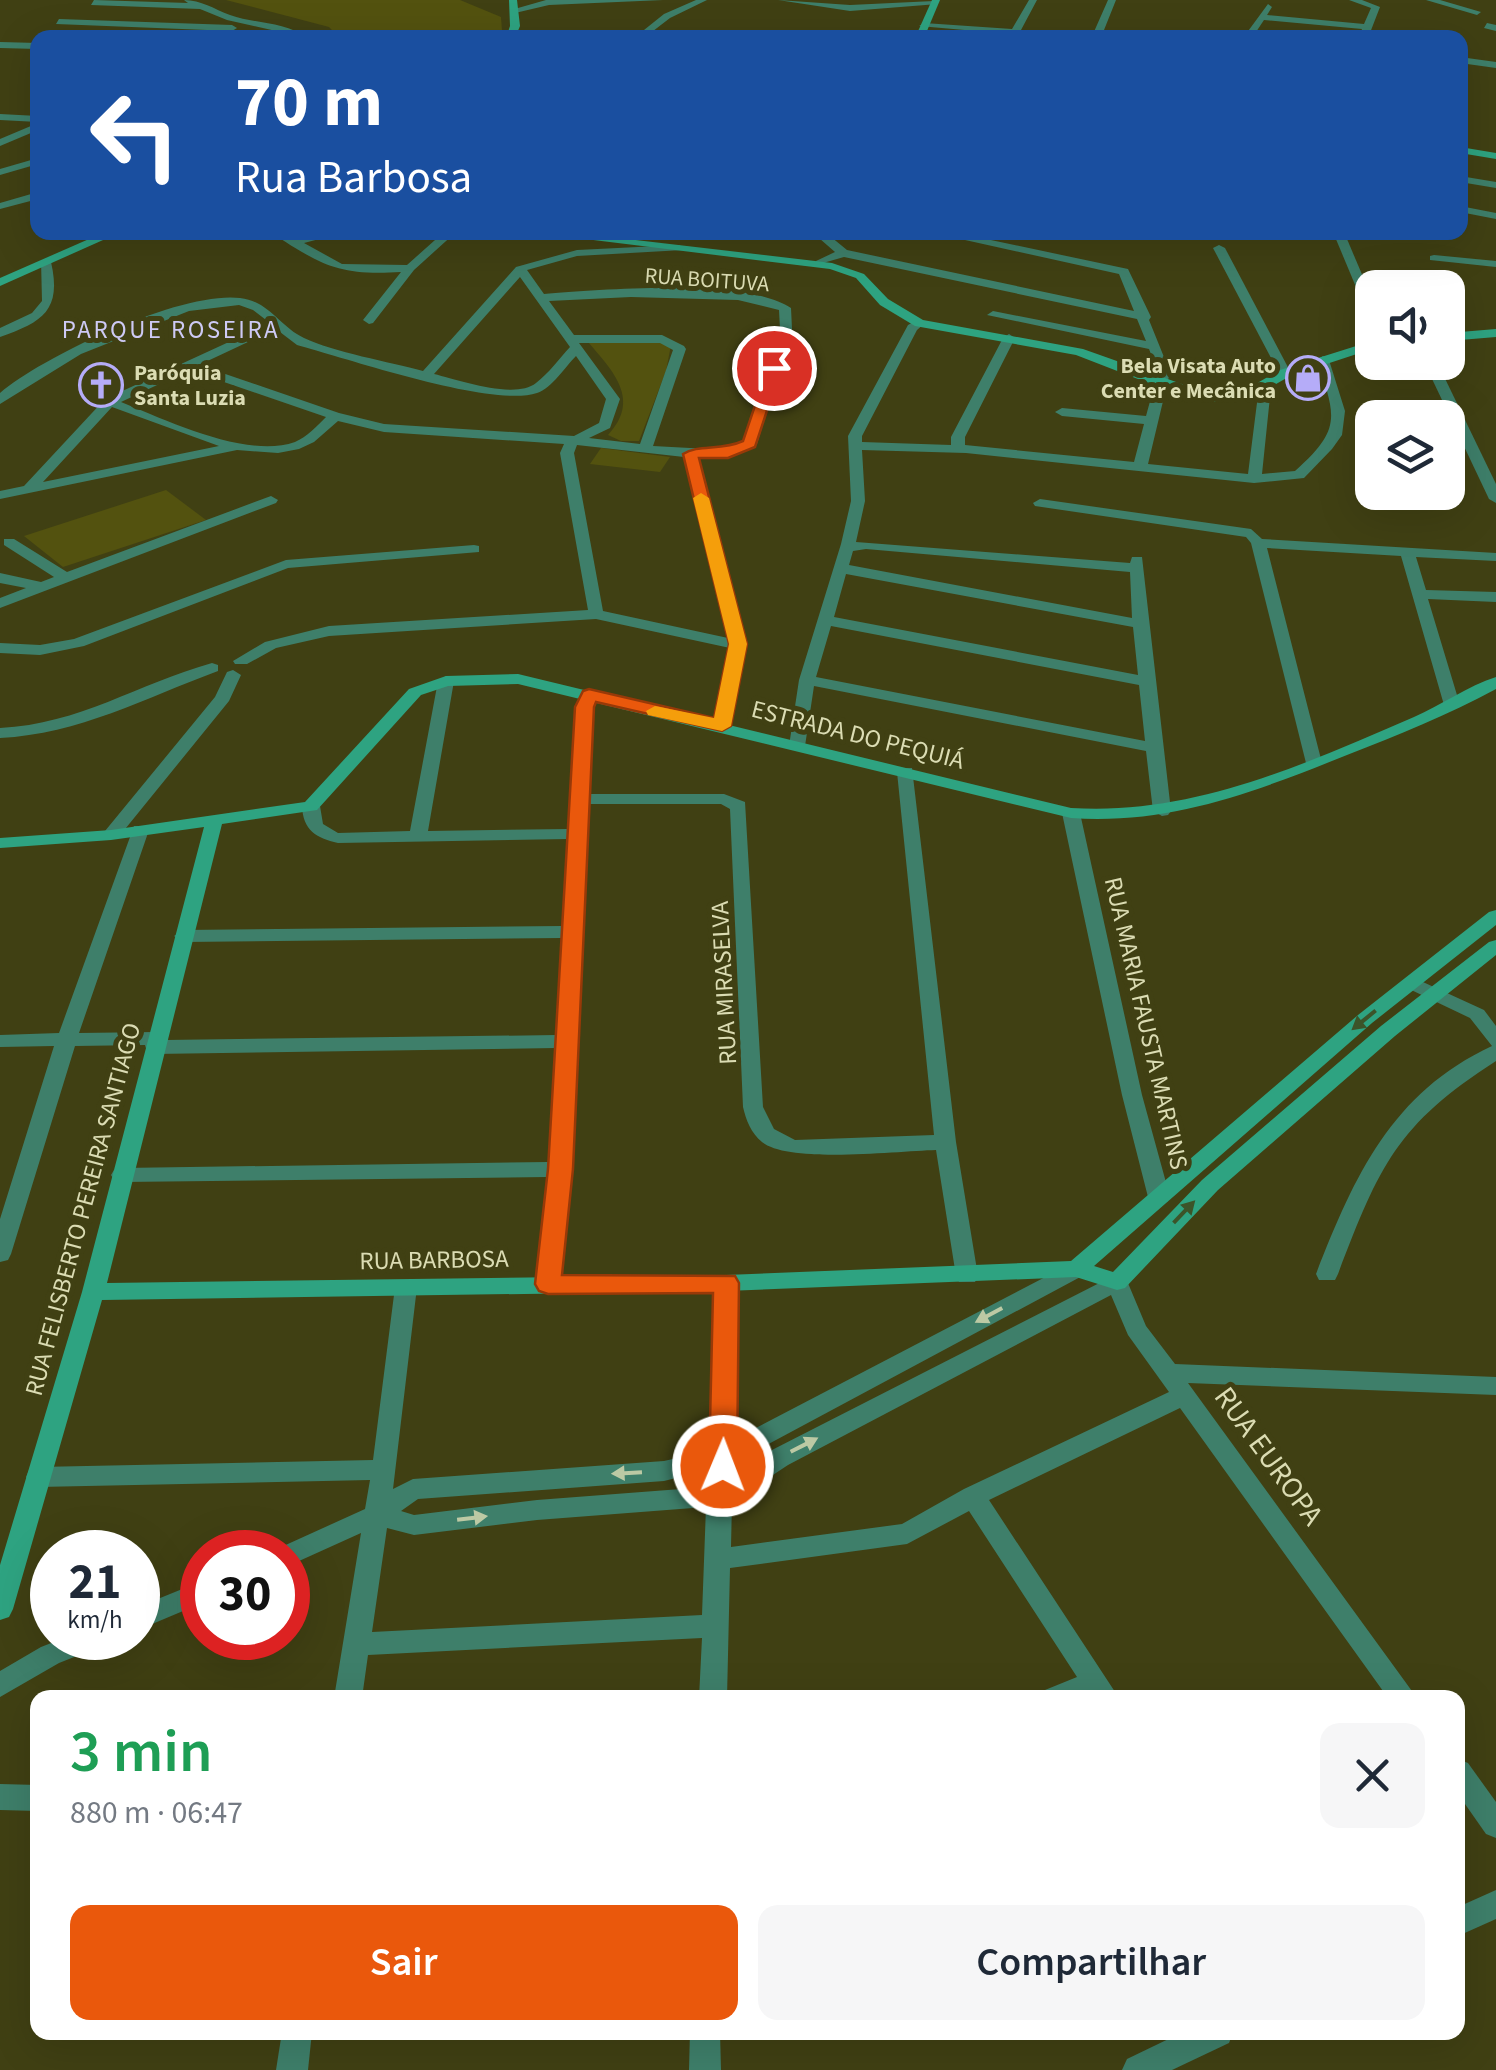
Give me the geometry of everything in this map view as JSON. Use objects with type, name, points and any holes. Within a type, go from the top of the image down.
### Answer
[{"type":"street","points":[[154,5],[180,0]]},
{"type":"street","points":[[188,0],[302,30]]},
{"type":"street","points":[[513,30],[514,5],[659,0]]},
{"type":"street","points":[[648,30],[703,0]]},
{"type":"street","points":[[782,0],[850,8],[935,2],[922,30]]},
{"type":"street","points":[[1015,30],[1032,0]]},
{"type":"street","points":[[1100,30],[1112,0]]},
{"type":"street","points":[[1352,0],[1376,8],[1367,30]]},
{"type":"street","points":[[1430,0],[1477,12]]},
{"type":"street","points":[[94,4],[202,3],[233,29]]},
{"type":"street","points":[[1252,30],[1268,6]]},
{"type":"street","points":[[1262,17],[1352,30]]},
{"type":"street","points":[[58,22],[277,30]]},
{"type":"street","points":[[924,26],[968,30]]},
{"type":"street","points":[[0,45],[30,46]]},
{"type":"street","points":[[1468,61],[1496,65]]},
{"type":"street","points":[[0,116],[30,122]]},
{"type":"street","points":[[0,142],[30,127]]},
{"type":"street","points":[[1468,151],[1496,156]]},
{"type":"street","points":[[0,172],[30,163]]},
{"type":"street","points":[[1468,180],[1496,185]]},
{"type":"street","points":[[0,206],[30,197]]},
{"type":"street","points":[[1468,211],[1496,216]]},
{"type":"street","points":[[0,282],[97,240]]},
{"type":"street","points":[[298,241],[303,240]]},
{"type":"street","points":[[369,320],[410,268],[442,240]]},
{"type":"street","points":[[602,253],[619,240],[820,263],[860,276],[912,268]]},
{"type":"street","points":[[827,240],[843,253],[1145,317]]},
{"type":"street","points":[[984,240],[1124,271],[1164,372],[1140,467]]},
{"type":"street","points":[[1341,240],[1355,271]]},
{"type":"street","points":[[298,241],[334,266],[410,268]]},
{"type":"street","points":[[426,375],[520,269],[548,258],[678,248]]},
{"type":"street","points":[[1219,248],[1286,373]]},
{"type":"street","points":[[820,263],[843,253]]},
{"type":"street","points":[[1434,258],[1496,264]]},
{"type":"street","points":[[0,333],[49,306],[52,291],[45,262]]},
{"type":"street","points":[[520,269],[613,399],[605,425],[572,440],[566,452],[596,614]]},
{"type":"street","points":[[860,276],[896,312],[919,323],[1079,352],[1161,384],[1221,399],[1243,397],[1286,373],[1355,350]]},
{"type":"street","name":"RUA BOITUVA","points":[[186,365],[335,416],[400,430],[572,440],[690,454],[728,454],[750,444],[786,329],[785,308],[766,300],[664,294],[542,298]]},
{"type":"street","points":[[0,400],[38,372],[150,320],[200,302],[247,303],[269,312],[275,325],[300,342],[481,390],[516,394],[538,389],[574,343]]},
{"type":"street","points":[[993,316],[1156,347]]},
{"type":"street","points":[[858,545],[855,436],[912,328],[919,323]]},
{"type":"street","points":[[29,489],[110,402],[275,325]]},
{"type":"street","points":[[1465,336],[1496,333]]},
{"type":"street","points":[[965,450],[956,446],[958,436],[1009,338]]},
{"type":"street","points":[[574,343],[662,339],[680,349],[646,447]]},
{"type":"street","points":[[858,446],[965,450],[1254,479],[1299,475],[1341,424],[1323,360]]},
{"type":"street","points":[[558,368],[592,366]]},
{"type":"street","points":[[1439,380],[1496,499]]},
{"type":"street","points":[[1254,479],[1265,387]]},
{"type":"street","points":[[110,402],[234,446]]},
{"type":"street","points":[[1062,412],[1150,420]]},
{"type":"street","points":[[0,494],[234,446],[276,448],[300,444],[335,416]]},
{"type":"street","points":[[690,454],[738,644],[722,726]]},
{"type":"street","points":[[0,603],[271,500]]},
{"type":"street","points":[[1040,503],[1255,538],[1496,557]]},
{"type":"street","points":[[1255,538],[1313,763]]},
{"type":"street","points":[[9,542],[64,577]]},
{"type":"street","points":[[797,746],[808,680],[844,549],[858,545],[1137,564],[1152,746],[1162,811]]},
{"type":"street","points":[[0,648],[40,650],[78,642],[286,564],[474,549]]},
{"type":"street","points":[[1407,552],[1452,705]]},
{"type":"street","points":[[839,568],[1140,624]]},
{"type":"street","points":[[0,578],[39,586]]},
{"type":"street","points":[[1419,594],[1496,598]]},
{"type":"street","points":[[110,835],[223,698],[237,668],[271,645],[329,631],[596,614],[738,644]]},
{"type":"street","points":[[824,620],[1147,682]]},
{"type":"street","points":[[0,734],[22,734],[78,722],[226,659],[237,668]]},
{"type":"street","name":"ESTRADA DO PEQUIÁ","points":[[311,806],[416,692],[446,681],[518,679],[1071,813],[1115,817],[1210,801],[1313,763],[1452,705],[1496,682]]},
{"type":"street","points":[[808,680],[1152,746]]},
{"type":"street","points":[[418,838],[446,681]]},
{"type":"street","points":[[548,1284],[568,1041],[575,834],[584,707],[589,695]]},
{"type":"street","points":[[906,772],[945,1142],[966,1276]]},
{"type":"street","name":"RUA MIRASELVA","points":[[578,800],[724,799],[739,806],[753,1107],[760,1130],[773,1142],[795,1146],[945,1142]]},
{"type":"street","points":[[0,844],[110,835],[311,806],[310,819],[324,835],[338,838],[575,834]]},
{"type":"street","name":"RUA MARIA FAUSTA MARTINS","points":[[1071,813],[1132,1094],[1159,1196],[1076,1269]]},
{"type":"street","name":"RUA FELISBERTO PEREIRA SANTIAGO","points":[[0,1609],[94,1292],[214,822]]},
{"type":"street","points":[[0,1254],[66,1040],[140,830]]},
{"type":"street","points":[[1159,1196],[1365,1019],[1496,916]]},
{"type":"street","points":[[183,936],[574,932]]},
{"type":"street","points":[[376,1515],[414,1525],[537,1510],[721,1496],[778,1458],[1117,1282],[1210,1185],[1496,946]]},
{"type":"street","points":[[1412,983],[1477,1014],[1496,1041]]},
{"type":"street","points":[[0,1042],[568,1041]]},
{"type":"street","points":[[1327,1274],[1364,1179],[1391,1134],[1414,1108],[1448,1081],[1496,1052]]},
{"type":"street","points":[[122,1176],[560,1169]]},
{"type":"street","points":[[310,1546],[376,1515],[414,1488],[664,1471],[723,1457],[1076,1269],[1117,1282]]},
{"type":"street","name":"RUA BARBOSA","points":[[94,1292],[726,1283],[1076,1269]]},
{"type":"street","name":"RUA EUROPA","points":[[1117,1282],[1136,1328],[1398,1690]]},
{"type":"street","points":[[713,1690],[726,1283]]},
{"type":"street","points":[[349,1690],[384,1470],[406,1287]]},
{"type":"street","points":[[719,1559],[907,1534],[1176,1384],[1496,1386]]},
{"type":"street","points":[[38,1477],[384,1470]]},
{"type":"street","points":[[974,1496],[1101,1690]]},
{"type":"street","points":[[358,1644],[714,1626]]},
{"type":"street","points":[[0,1685],[43,1660]]},
{"type":"street","points":[[1465,1782],[1496,1825]]},
{"type":"street","points":[[0,1797],[30,1798]]},
{"type":"street","points":[[1465,1919],[1496,1904]]},
{"type":"street","points":[[292,2070],[296,2040]]},
{"type":"street","points":[[704,2070],[706,2040]]},
{"type":"street","points":[[1138,2070],[1201,2040]]},
{"type":"shaded area","points":[[226,0],[460,0],[501,17],[502,30],[332,30]]},
{"type":"shaded area","points":[[588,342],[671,345],[666,371],[639,441],[621,441],[608,435],[618,422],[623,398],[614,375]]},
{"type":"shaded area","points":[[601,448],[670,457],[660,472],[590,464]]},
{"type":"shaded area","points":[[166,490],[206,520],[63,567],[24,536]]},
{"type":"slow traffic","points":[[655,711],[722,726],[735,666],[738,644],[701,498]]},
{"type":"place","name":"Bela Visata Auto Center e Mecânica","points":[[1308,378]]},
{"type":"place","name":"Paróquia Santa Luzia","points":[[101,385]]},
{"type":"district","name":"PARQUE ROSEIRA","points":[[171,329]]},
{"type":"route","points":[[723,1466],[726,1283],[548,1284],[560,1169],[584,707],[589,695],[722,726],[738,644],[690,454],[728,454],[750,444],[774,368]]}]
